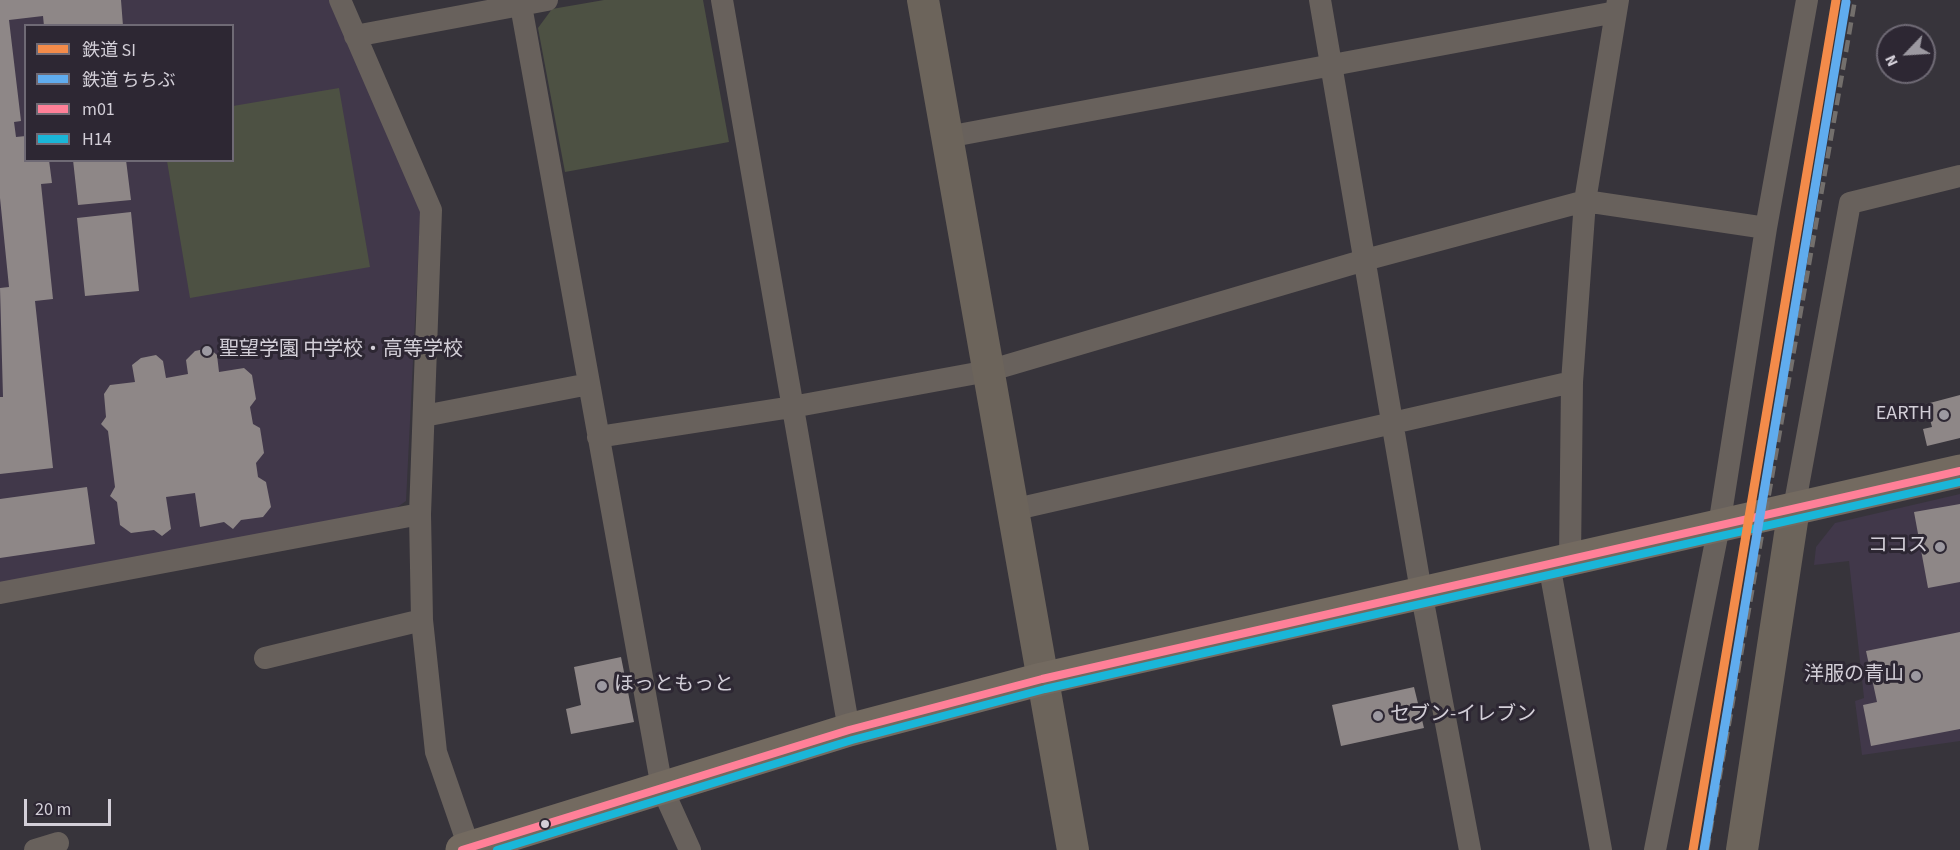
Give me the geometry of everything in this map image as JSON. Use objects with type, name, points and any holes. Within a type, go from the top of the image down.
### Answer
[{"type":"main road","points":[[467,849],[849,730],[1042,679],[1421,591],[1960,471]]},
{"type":"street","points":[[340,0],[431,210],[420,514],[422,620],[436,752],[467,849]]},
{"type":"street","points":[[355,36],[520,2],[547,0]]},
{"type":"street","points":[[722,0],[849,730]]},
{"type":"street","points":[[923,0],[1073,850]]},
{"type":"street","points":[[1320,0],[1421,591],[1470,850]]},
{"type":"street","points":[[1655,850],[1719,526],[1766,228],[1808,0]]},
{"type":"street","points":[[520,2],[662,788],[690,850]]},
{"type":"street","points":[[947,137],[1331,65],[1617,6],[1586,201],[1559,562],[1601,850]]},
{"type":"street","points":[[1742,850],[1794,508],[1850,202],[1960,176]]},
{"type":"street","points":[[598,437],[792,407],[988,371],[1365,261],[1586,201],[1766,228]]},
{"type":"street","points":[[1012,510],[1572,382]]},
{"type":"street","points":[[424,416],[589,384]]},
{"type":"street","points":[[0,593],[420,514]]},
{"type":"street","points":[[265,658],[422,620]]},
{"type":"street","points":[[36,850],[58,843]]},
{"type":"shaded area","name":"聖望学園 中学校・高等学校","points":[[0,0],[329,0],[421,201],[406,501],[389,513],[0,585]]},
{"type":"shaded area","points":[[1960,494],[1960,741],[1862,755],[1855,701],[1864,698],[1849,561],[1814,565],[1816,547],[1835,523]]},
{"type":"green space","points":[[604,0],[703,0],[729,142],[565,172],[538,28],[552,9]]},
{"type":"green space","points":[[339,88],[370,267],[190,298],[167,162],[234,162],[234,106]]},
{"type":"building","points":[[0,0],[121,0],[123,24],[44,24],[43,16],[9,20],[21,121],[14,122],[16,137],[24,136],[24,162],[49,162],[52,183],[41,184],[53,299],[35,301],[53,468],[0,474],[0,397],[3,397],[0,288],[9,287],[0,198]]},
{"type":"building","points":[[73,162],[126,162],[131,200],[78,205]]},
{"type":"building","points":[[131,212],[139,291],[85,296],[77,218]]},
{"type":"building","points":[[209,348],[217,355],[219,372],[244,368],[252,375],[256,399],[250,407],[253,424],[260,428],[264,453],[256,463],[258,477],[266,482],[271,507],[263,517],[241,520],[233,529],[224,522],[200,527],[195,493],[166,497],[171,529],[162,536],[154,530],[131,533],[120,525],[117,502],[110,496],[115,487],[108,431],[101,424],[106,417],[104,394],[110,385],[135,382],[132,365],[141,358],[156,355],[163,361],[166,378],[188,374],[186,360],[195,351]]},
{"type":"building","name":"EARTH","points":[[1960,395],[1960,438],[1927,446],[1923,429],[1932,427],[1926,404]]},
{"type":"building","points":[[87,487],[95,544],[0,558],[0,499]]},
{"type":"building","name":"ココス","points":[[1960,504],[1960,582],[1928,588],[1914,512]]},
{"type":"building","name":"洋服の青山","points":[[1960,632],[1960,729],[1871,746],[1863,705],[1877,702],[1866,651]]},
{"type":"building","name":"ほっともっと","points":[[621,657],[634,722],[571,734],[566,709],[581,705],[574,667]]},
{"type":"building","name":"セブン-イレブン","points":[[1414,687],[1424,728],[1341,746],[1332,705]]},
{"type":"railway","points":[[1707,850],[1855,0]]},
{"type":"rail line","name":"SI","points":[[1693,850],[1836,0]]},
{"type":"rail line","name":"ちちぶ","points":[[1704,850],[1846,2]]},
{"type":"transit line","name":"m01","points":[[462,850],[849,730],[1042,679],[1960,471]]},
{"type":"transit line","name":"H14","points":[[497,850],[852,740],[1045,689],[1960,482]]},
{"type":"place","name":"聖望学園 中学校・高等学校","points":[[207,351]]},
{"type":"place","name":"EARTH","points":[[1944,415]]},
{"type":"place","name":"ココス","points":[[1940,547]]},
{"type":"place","name":"洋服の青山","points":[[1916,676]]},
{"type":"place","name":"ほっともっと","points":[[602,686]]},
{"type":"place","name":"セブン-イレブン","points":[[1378,716]]}]
